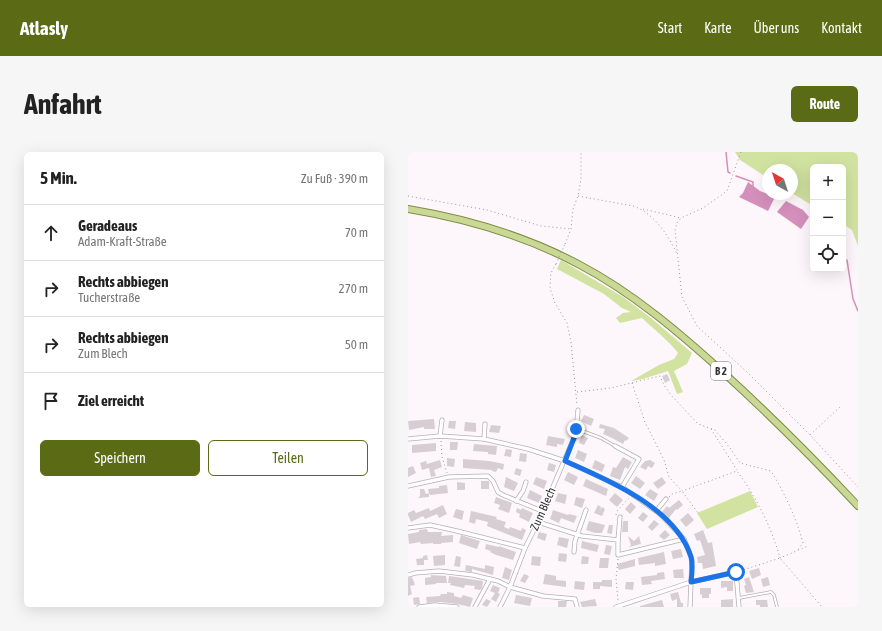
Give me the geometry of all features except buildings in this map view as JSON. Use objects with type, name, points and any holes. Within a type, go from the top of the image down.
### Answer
[{"type":"main road","name":"B 2","points":[[408,209],[466,221],[525,240],[581,265],[636,300],[682,336],[759,406],[812,457],[858,506]]},
{"type":"street","name":"Zum Blech","points":[[500,607],[565,461],[576,433],[578,410]]},
{"type":"street","points":[[440,436],[442,420]]},
{"type":"street","points":[[484,439],[485,424]]},
{"type":"street","points":[[408,439],[440,436],[484,439],[528,449],[565,461],[622,487],[656,511],[684,539],[692,559],[690,607]]},
{"type":"street","points":[[614,446],[639,459],[622,487]]},
{"type":"street","points":[[408,486],[449,477],[488,476],[493,481],[498,492],[542,511]]},
{"type":"street","points":[[516,501],[523,491],[526,482]]},
{"type":"street","points":[[656,511],[666,499]]},
{"type":"street","points":[[574,552],[575,541],[586,510]]},
{"type":"street","points":[[620,517],[618,555],[684,539]]},
{"type":"street","points":[[538,522],[582,536],[618,540]]},
{"type":"street","points":[[408,528],[430,525],[525,548]]},
{"type":"street","points":[[408,575],[439,571],[473,575],[543,596],[575,599],[577,607]]},
{"type":"street","points":[[617,606],[691,582],[736,572],[739,607]]},
{"type":"street","points":[[475,607],[490,580]]},
{"type":"street","points":[[419,607],[435,605],[456,607]]},
{"type":"lane","points":[[576,429],[601,438],[614,446]]},
{"type":"lane","points":[[738,598],[771,592],[774,595],[777,607]]},
{"type":"path","points":[[578,410],[571,342],[567,323],[555,303],[550,288],[551,273],[571,229],[573,209],[578,196],[581,179],[580,152]]},
{"type":"path","points":[[741,152],[727,191],[703,208],[682,218],[677,223],[675,230],[682,297],[697,326],[748,373],[810,435],[858,487]]},
{"type":"path","points":[[408,196],[487,210],[541,226],[571,229]]},
{"type":"path","points":[[578,196],[633,206],[682,218]]},
{"type":"path","points":[[641,209],[662,229],[672,244],[677,256]]},
{"type":"path","points":[[577,392],[611,388],[660,376],[664,385],[698,424],[715,430],[740,463],[771,471],[785,495],[798,523],[803,543],[797,551]]},
{"type":"path","points":[[632,383],[645,422],[664,460],[669,476],[698,513]]},
{"type":"path","points":[[810,435],[841,406]]},
{"type":"path","points":[[710,428],[751,490],[774,538],[780,558],[822,607]]},
{"type":"path","points":[[440,436],[442,457],[449,477]]},
{"type":"path","points":[[666,499],[672,494],[737,471]]},
{"type":"path","points":[[736,572],[780,558],[808,546]]},
{"type":"path","points":[[617,606],[616,580],[618,555]]},
{"type":"green space","points":[[735,152],[858,152],[858,246],[852,230],[846,226],[846,164],[810,164],[810,204],[798,197],[798,164],[762,164],[762,174],[740,160]]},
{"type":"green space","points":[[561,260],[623,297],[651,318],[692,353],[687,364],[674,371],[683,392],[677,394],[668,371],[643,379],[631,381],[659,365],[674,359],[678,353],[666,339],[642,318],[620,323],[616,318],[623,313],[631,312],[622,308],[604,294],[557,269]]},
{"type":"green space","points":[[750,491],[758,507],[707,529],[697,513]]},
{"type":"shaded area","points":[[748,182],[762,192],[762,200],[774,200],[768,211],[739,197],[743,193]]},
{"type":"shaded area","points":[[786,201],[803,210],[809,217],[801,229],[777,212]]},
{"type":"waterway","points":[[726,152],[728,172],[730,173]]},
{"type":"waterway","points":[[736,176],[753,182],[753,186]]},
{"type":"waterway","points":[[847,260],[853,299],[858,311]]},
{"type":"route","points":[[576,429],[576,433],[565,461],[603,477],[622,487],[660,514],[684,539],[692,559],[691,582],[736,572]]}]
